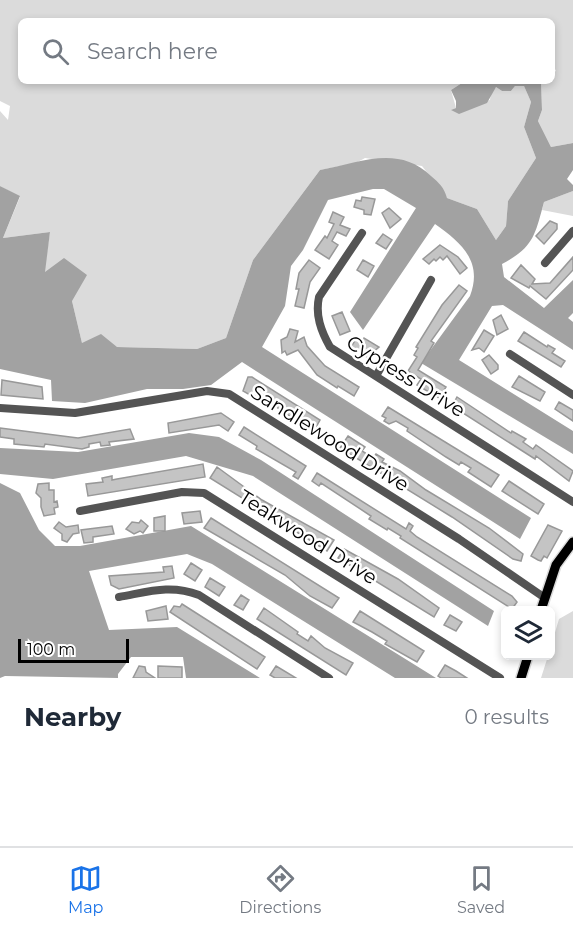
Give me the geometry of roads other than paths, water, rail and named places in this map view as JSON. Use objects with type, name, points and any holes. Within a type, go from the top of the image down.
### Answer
[{"type":"main road","points":[[542,606],[556,565],[573,542]]},
{"type":"main road","points":[[521,678],[527,660]]},
{"type":"street","points":[[545,263],[573,231]]},
{"type":"street","name":"Cypress Drive","points":[[362,233],[323,288],[317,305],[317,314],[330,347],[573,502]]},
{"type":"street","points":[[376,376],[431,280]]},
{"type":"street","points":[[510,354],[573,395]]},
{"type":"street","name":"Sandlewood Drive","points":[[0,408],[75,413],[207,392],[229,394],[459,539],[545,598]]},
{"type":"street","name":"Teakwood Drive","points":[[80,511],[182,492],[204,493],[501,678]]},
{"type":"street","points":[[118,597],[175,588],[185,590],[199,596],[329,678]]}]
